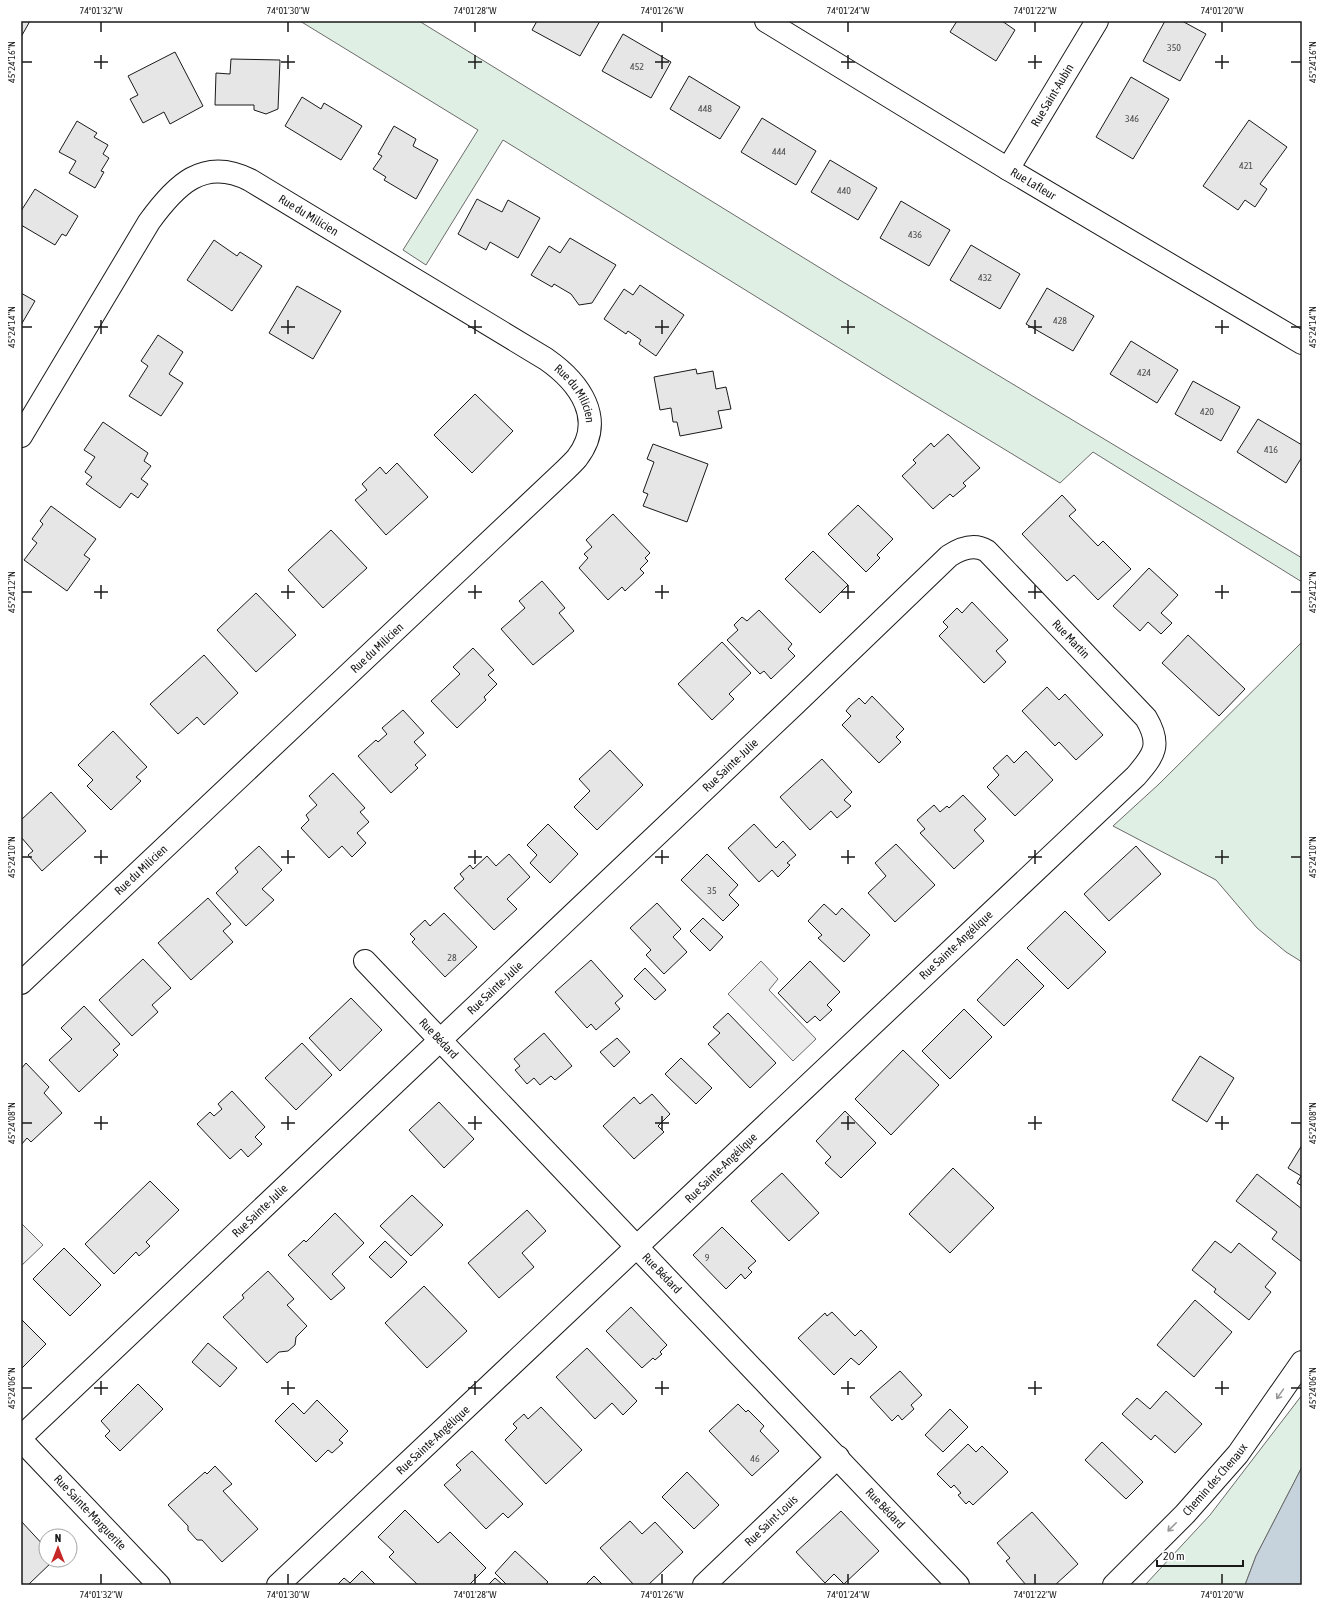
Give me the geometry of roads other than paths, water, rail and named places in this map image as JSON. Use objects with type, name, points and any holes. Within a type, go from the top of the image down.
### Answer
[{"type":"street","name":"Rue Lafleur","points":[[766,21],[1008,169],[1302,342]]},
{"type":"street","name":"Rue Saint-Aubin","points":[[1008,169],[1097,21]]},
{"type":"street","name":"Rue du Milicien","points":[[21,436],[145,229],[166,198],[187,181],[199,175],[225,171],[250,180],[546,359],[570,378],[578,388],[589,411],[590,424],[589,435],[581,452],[560,475],[21,983]]},
{"type":"street","name":"Rue Martin","points":[[972,546],[983,548],[995,558],[1142,714],[1151,726],[1156,746]]},
{"type":"street","name":"Rue Sainte-Julie","points":[[21,1437],[799,701],[946,559],[956,551],[972,546]]},
{"type":"street","name":"Rue Sainte-Angélique","points":[[278,1585],[1136,776],[1152,756],[1156,746]]},
{"type":"street","name":"Rue Bédard","points":[[365,961],[441,1039],[637,1248],[838,1457],[958,1585]]},
{"type":"street","name":"Chemin des Chenaux","points":[[1114,1585],[1185,1514],[1238,1454],[1302,1362]]},
{"type":"street","name":"Rue Sainte-Marguerite","points":[[21,1440],[160,1585]]},
{"type":"street","name":"Rue Saint-Louis","points":[[704,1585],[838,1457]]}]
